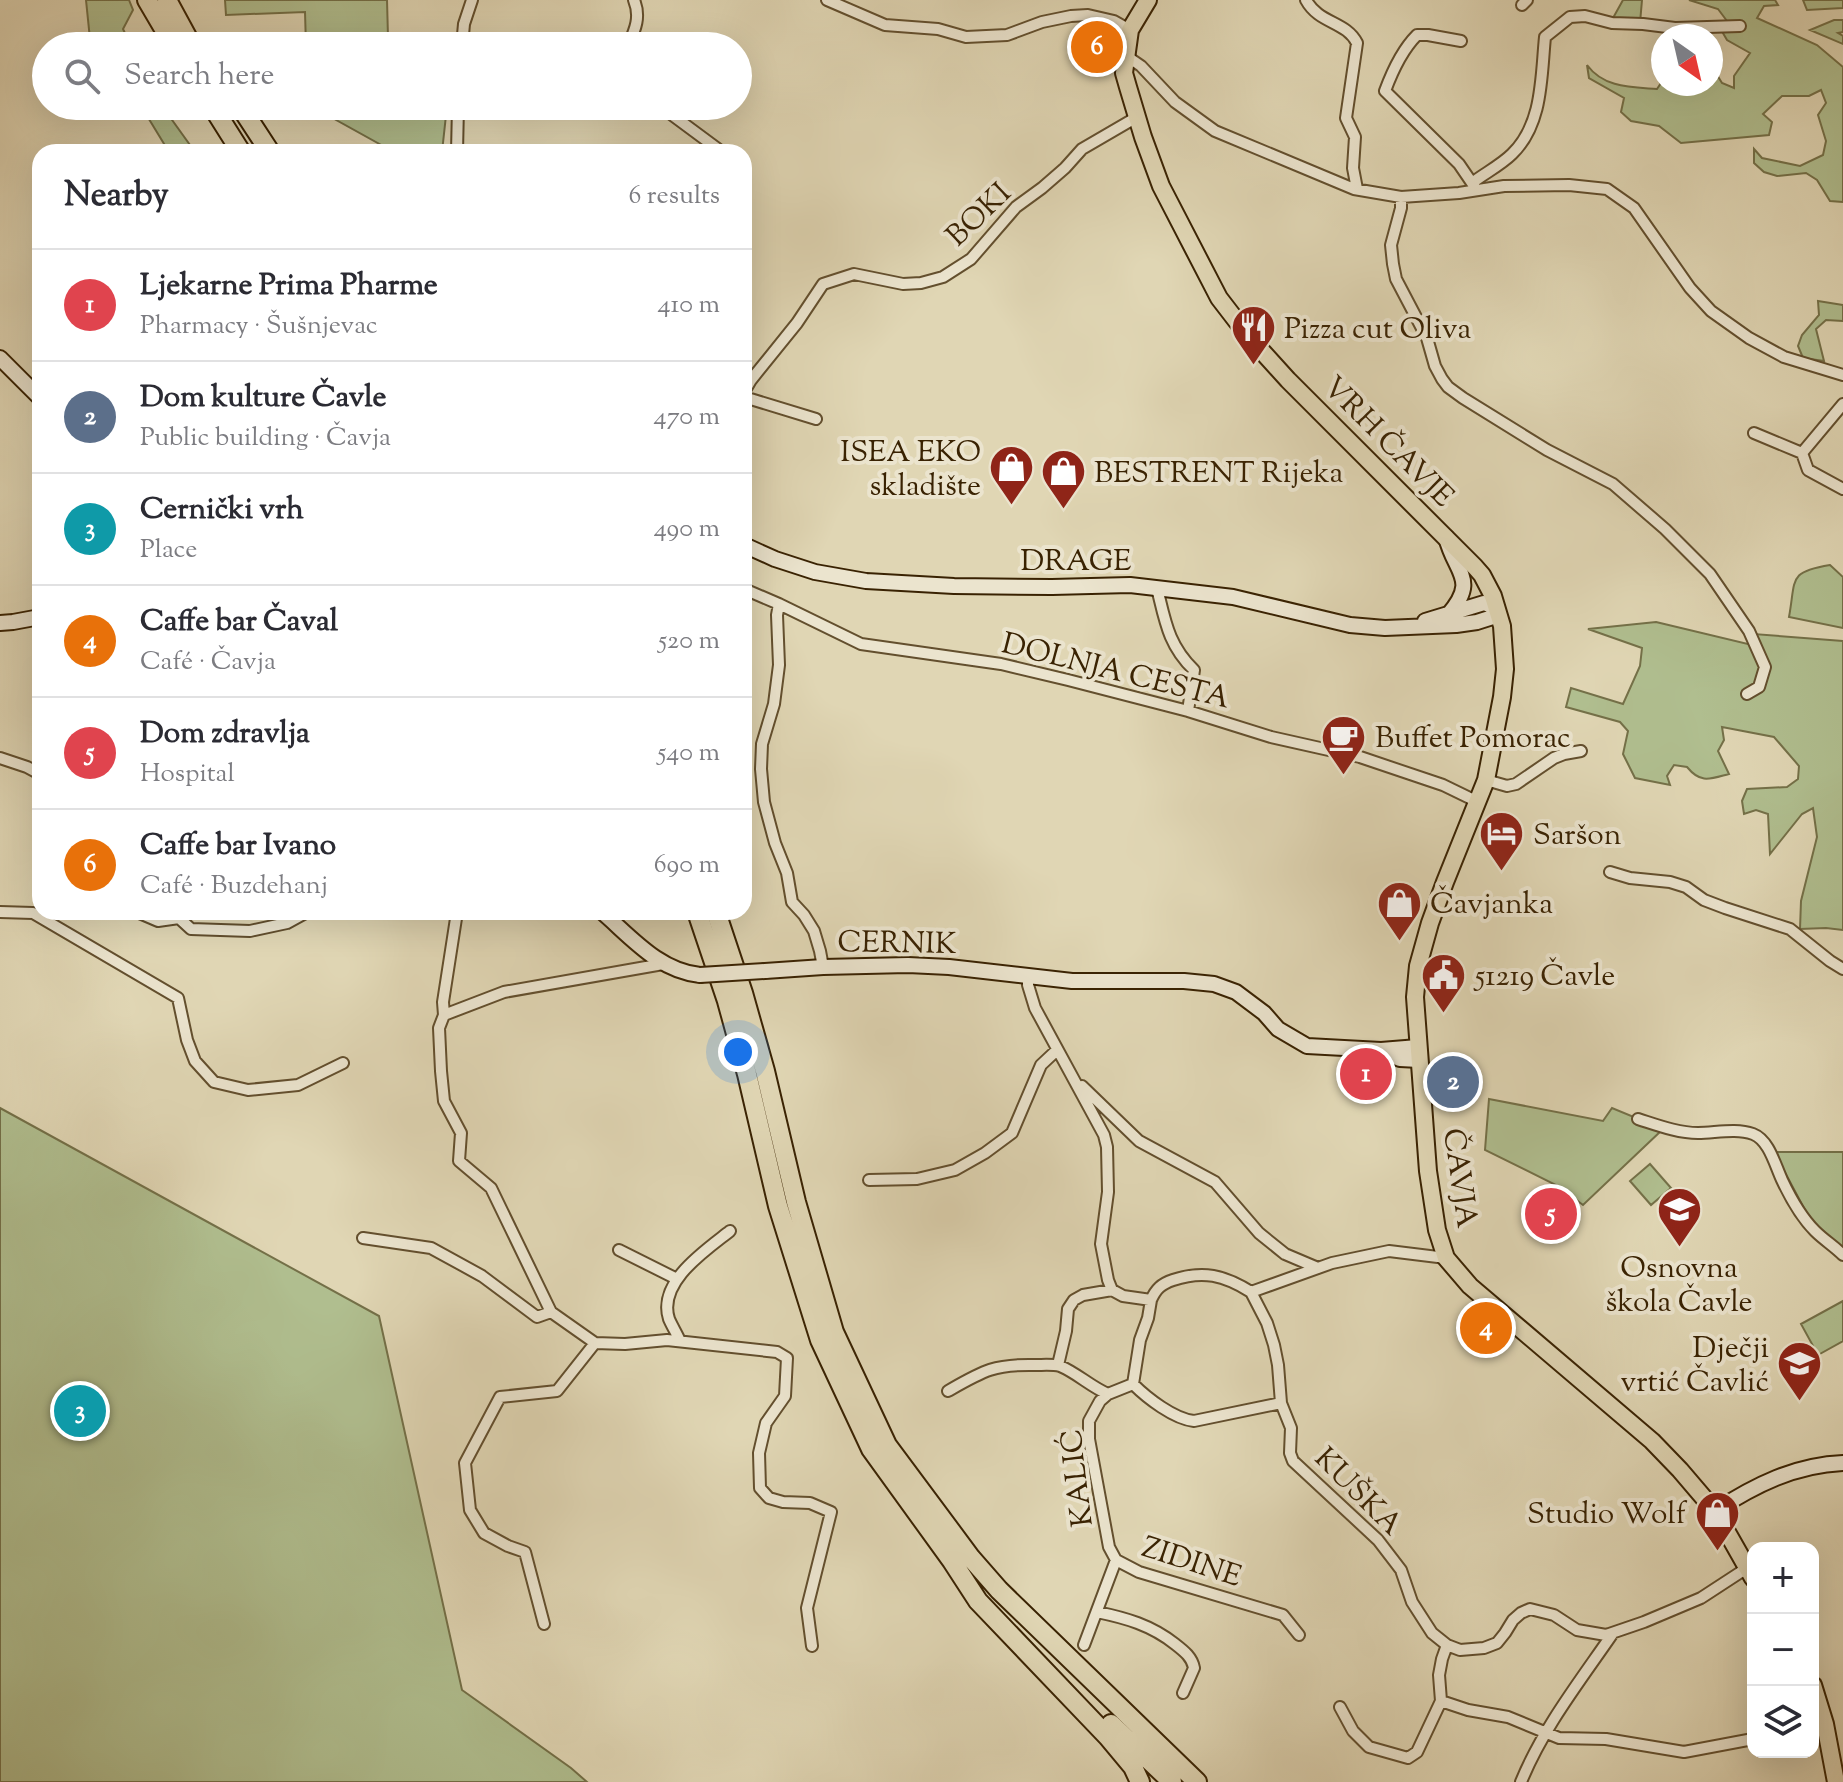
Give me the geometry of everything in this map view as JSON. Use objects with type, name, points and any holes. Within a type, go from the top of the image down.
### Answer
[{"type":"highway","points":[[147,0],[165,32]]},
{"type":"highway","points":[[167,0],[184,32]]},
{"type":"highway","points":[[160,25],[162,32]]},
{"type":"highway","points":[[212,120],[227,144]]},
{"type":"highway","points":[[221,120],[236,144]]},
{"type":"highway","points":[[239,120],[254,144]]},
{"type":"highway","points":[[249,120],[265,144]]},
{"type":"highway","points":[[700,920],[727,1001],[778,1206],[820,1340],[871,1449],[978,1601],[1108,1737],[1133,1767],[1140,1782]]},
{"type":"highway","points":[[719,920],[765,1071],[796,1202],[834,1332],[887,1445],[971,1558],[999,1590],[1197,1782]]},
{"type":"highway","points":[[952,1561],[1024,1639],[1172,1782]]},
{"type":"highway","points":[[1111,1699],[1138,1717],[1208,1782]]},
{"type":"main road","name":"VRH ČAVJE","points":[[1148,0],[1130,30],[1124,73],[1161,186],[1211,284],[1228,311],[1288,380],[1482,575],[1498,611]]},
{"type":"main road","points":[[0,358],[32,390]]},
{"type":"main road","points":[[1446,537],[1465,585],[1458,603],[1447,615]]},
{"type":"main road","name":"DRAGE","points":[[752,549],[815,572],[866,581],[954,586],[1130,585],[1233,597],[1350,625],[1385,628],[1477,622],[1498,611]]},
{"type":"main road","name":"DRAGE","points":[[1409,626],[1484,603],[1498,611]]},
{"type":"main road","name":"ČAVJA","points":[[1498,611],[1505,646],[1505,669],[1486,780],[1442,889],[1418,966],[1415,997],[1418,1054],[1429,1180],[1437,1230],[1446,1258],[1470,1286],[1652,1441],[1699,1491],[1715,1511],[1747,1568]]},
{"type":"main road","points":[[0,623],[32,618]]},
{"type":"main road","points":[[611,920],[663,964]]},
{"type":"main road","name":"CERNIK","points":[[663,964],[700,975],[908,965],[1072,981],[1214,984],[1236,992],[1264,1013],[1278,1029],[1307,1046],[1381,1050],[1400,1059],[1418,1054]]},
{"type":"main road","points":[[1715,1511],[1770,1479],[1797,1470],[1843,1463]]},
{"type":"main road","points":[[1819,1725],[1836,1749],[1836,1782]]},
{"type":"street","points":[[463,32],[472,0]]},
{"type":"street","points":[[634,0],[638,15],[634,32]]},
{"type":"street","points":[[827,0],[885,25],[938,29],[966,37],[1007,35],[1042,22],[1088,15],[1114,21],[1130,30]]},
{"type":"street","points":[[1306,0],[1312,11],[1352,35],[1357,43],[1346,118],[1355,137],[1353,168],[1357,189]]},
{"type":"street","points":[[1475,187],[1510,157],[1526,138],[1538,101],[1545,37],[1570,17],[1585,16],[1612,23],[1675,28],[1740,26]]},
{"type":"street","points":[[1461,41],[1417,35],[1389,79],[1385,91],[1459,164],[1475,187]]},
{"type":"street","points":[[1125,55],[1141,66],[1175,102],[1215,131],[1357,189],[1401,197],[1459,193],[1475,187],[1569,185],[1607,189],[1634,208],[1690,288],[1711,311],[1749,338],[1784,357],[1843,375]]},
{"type":"street","name":"BOKI","points":[[752,379],[797,323],[823,284],[854,274],[903,284],[943,277],[971,259],[1016,207],[1065,168],[1082,149],[1137,117]]},
{"type":"street","points":[[457,144],[458,120]]},
{"type":"street","points":[[679,120],[711,144]]},
{"type":"street","points":[[1401,197],[1391,245],[1396,279],[1421,322],[1435,366],[1448,387],[1547,450],[1613,484],[1710,574],[1749,631],[1765,667],[1759,687],[1747,694]]},
{"type":"street","points":[[752,397],[816,419]]},
{"type":"street","points":[[1802,453],[1843,404]]},
{"type":"street","points":[[1754,433],[1802,453],[1808,470],[1843,489]]},
{"type":"street","points":[[1157,588],[1170,639],[1194,670],[1188,711]]},
{"type":"street","name":"DOLNJA CESTA","points":[[752,592],[861,644],[1005,664],[1188,711],[1271,737],[1360,757],[1443,785],[1478,802]]},
{"type":"street","points":[[779,604],[779,665],[774,704],[762,744],[764,802],[787,873],[792,902],[814,931],[823,967]]},
{"type":"street","points":[[1486,780],[1507,786],[1516,784],[1554,758],[1581,751]]},
{"type":"street","points":[[0,758],[32,770]]},
{"type":"street","points":[[1610,872],[1686,887],[1704,900],[1790,929],[1843,969]]},
{"type":"street","points":[[0,912],[32,913]]},
{"type":"street","points":[[45,920],[178,998],[195,1061],[214,1082],[248,1090],[298,1085],[343,1063]]},
{"type":"street","points":[[183,920],[191,929],[250,931],[292,920]]},
{"type":"street","points":[[456,920],[443,1002],[444,1015],[439,1028],[444,1101],[461,1133],[459,1161],[491,1188],[551,1312],[595,1343],[680,1341],[777,1352],[787,1358],[785,1396],[766,1423],[759,1453],[760,1488],[769,1498],[810,1503],[831,1512],[807,1608],[812,1646]]},
{"type":"street","points":[[444,1015],[504,992],[663,964]]},
{"type":"street","points":[[1028,976],[1030,997],[1104,1135],[1108,1192],[1101,1244],[1112,1290]]},
{"type":"street","points":[[869,1180],[917,1179],[955,1170],[985,1153],[1012,1133],[1041,1065],[1057,1050]]},
{"type":"street","points":[[1072,1076],[1139,1141],[1215,1182],[1259,1233],[1285,1254],[1318,1268]]},
{"type":"street","points":[[1638,1119],[1680,1131],[1756,1135],[1770,1153],[1799,1210],[1814,1230],[1843,1255]]},
{"type":"street","points":[[680,1341],[668,1316],[669,1297],[677,1279],[693,1260],[730,1231]]},
{"type":"street","points":[[363,1238],[431,1248],[482,1276],[537,1317],[551,1312]]},
{"type":"street","points":[[619,1250],[677,1279]]},
{"type":"street","points":[[1281,1403],[1194,1421],[1184,1420],[1133,1384],[1140,1340],[1155,1290],[1163,1284],[1202,1273],[1240,1285],[1251,1292],[1332,1263],[1389,1251],[1446,1258]]},
{"type":"street","points":[[948,1391],[999,1366],[1058,1365],[1068,1309],[1074,1300],[1083,1295],[1112,1290],[1123,1296],[1151,1300]]},
{"type":"street","name":"KUŠKA","points":[[1251,1292],[1274,1345],[1281,1403],[1290,1423],[1293,1461],[1378,1540],[1401,1570],[1420,1617],[1432,1633],[1447,1645]]},
{"type":"street","points":[[544,1624],[525,1552],[484,1533],[470,1510],[465,1463],[500,1397],[557,1391],[595,1343]]},
{"type":"street","name":"KALIĆ","points":[[1058,1365],[1108,1394]]},
{"type":"street","name":"KALIĆ","points":[[1116,1560],[1109,1547],[1089,1439],[1089,1421],[1100,1401],[1108,1394],[1133,1384]]},
{"type":"street","name":"ZIDINE","points":[[1084,1645],[1116,1560],[1139,1572],[1283,1615],[1299,1635]]},
{"type":"street","points":[[1340,1707],[1353,1731],[1369,1747],[1408,1758],[1417,1752],[1441,1701],[1439,1675],[1447,1645],[1460,1650],[1484,1648],[1497,1643],[1513,1620],[1530,1609],[1554,1615],[1577,1630],[1606,1635],[1701,1598],[1747,1575]]},
{"type":"street","points":[[1097,1612],[1149,1627],[1185,1652],[1192,1659],[1194,1668],[1183,1693]]},
{"type":"street","points":[[1521,1782],[1532,1754],[1613,1633]]},
{"type":"street","points":[[1441,1701],[1468,1710],[1508,1717],[1559,1738],[1606,1739],[1684,1752],[1747,1740]]},
{"type":"green space","points":[[86,0],[129,0],[133,10],[123,29],[124,32],[89,32]]},
{"type":"green space","points":[[225,0],[387,0],[388,32],[306,32],[305,12],[226,15]]},
{"type":"green space","points":[[1623,0],[1642,0],[1640,23],[1613,18]]},
{"type":"green space","points":[[1689,0],[1775,0],[1778,5],[1764,6],[1757,18],[1817,45],[1843,67],[1843,202],[1830,201],[1817,180],[1806,173],[1777,176],[1764,172],[1754,163],[1754,149],[1762,158],[1800,166],[1823,155],[1826,141],[1818,115],[1826,103],[1821,90],[1809,96],[1782,96],[1763,114],[1772,122],[1769,135],[1681,143],[1659,126],[1631,121],[1621,112],[1624,98],[1589,78],[1587,65],[1610,82],[1651,89],[1651,96],[1723,96],[1723,83],[1734,88],[1734,76],[1750,53],[1727,40],[1723,28],[1733,29],[1718,9]]},
{"type":"green space","points":[[1803,0],[1843,0],[1843,8],[1807,10]]},
{"type":"green space","points":[[1834,20],[1843,20],[1843,32],[1838,33],[1843,36],[1843,44],[1810,30]]},
{"type":"green space","points":[[150,120],[172,120],[189,144],[164,144]]},
{"type":"green space","points":[[336,120],[445,120],[443,144],[380,144]]},
{"type":"green space","points":[[1818,301],[1843,305],[1843,321],[1826,320],[1816,329],[1824,361],[1803,358],[1798,346],[1802,335],[1819,315]]},
{"type":"green space","points":[[1830,565],[1843,577],[1843,628],[1789,617],[1796,579],[1807,571]]},
{"type":"green space","points":[[1656,622],[1756,646],[1754,634],[1843,641],[1843,930],[1800,929],[1801,901],[1817,837],[1813,808],[1802,814],[1770,854],[1768,814],[1756,810],[1744,814],[1742,801],[1747,789],[1787,787],[1798,779],[1799,766],[1774,737],[1722,727],[1724,740],[1718,751],[1729,774],[1701,778],[1687,767],[1674,765],[1667,776],[1670,785],[1635,778],[1623,754],[1628,731],[1620,722],[1566,707],[1571,688],[1623,704],[1640,666],[1642,648],[1588,629]]},
{"type":"green space","points":[[1489,1099],[1603,1121],[1612,1108],[1663,1129],[1583,1205],[1558,1186],[1485,1150]]},
{"type":"green space","points":[[0,1108],[379,1316],[462,1690],[587,1782],[0,1782]]},
{"type":"green space","points":[[1774,1152],[1843,1152],[1843,1250],[1813,1225]]},
{"type":"green space","points":[[1650,1164],[1671,1188],[1651,1205],[1630,1181]]},
{"type":"green space","points":[[1843,1301],[1843,1341],[1818,1355],[1801,1324]]},
{"type":"place","name":"Caffe bar Ivano","points":[[1097,47]]},
{"type":"place","name":"Pizza cut Oliva","points":[[1253,367]]},
{"type":"place","name":"ISEA EKO skladište","points":[[1012,507]]},
{"type":"place","name":"BESTRENT Rijeka","points":[[1063,511]]},
{"type":"place","name":"Buffet Pomorac","points":[[1344,776]]},
{"type":"place","name":"Saršon","points":[[1502,873]]},
{"type":"place","name":"Čavjanka","points":[[1399,942]]},
{"type":"place","name":"51219 Čavle","points":[[1444,1014]]},
{"type":"place","name":"Ljekarne Prima Pharme","points":[[1366,1074]]},
{"type":"place","name":"Dom kulture Čavle","points":[[1453,1082]]},
{"type":"place","name":"Dom zdravlja","points":[[1551,1214]]},
{"type":"place","name":"Osnovna škola Čavle","points":[[1679,1248]]},
{"type":"place","name":"Caffe bar Čaval","points":[[1486,1328]]},
{"type":"place","name":"Dječji vrtić Čavlić","points":[[1800,1403]]},
{"type":"place","name":"Cernički vrh","points":[[80,1411]]},
{"type":"place","name":"Studio Wolf","points":[[1717,1552]]}]
